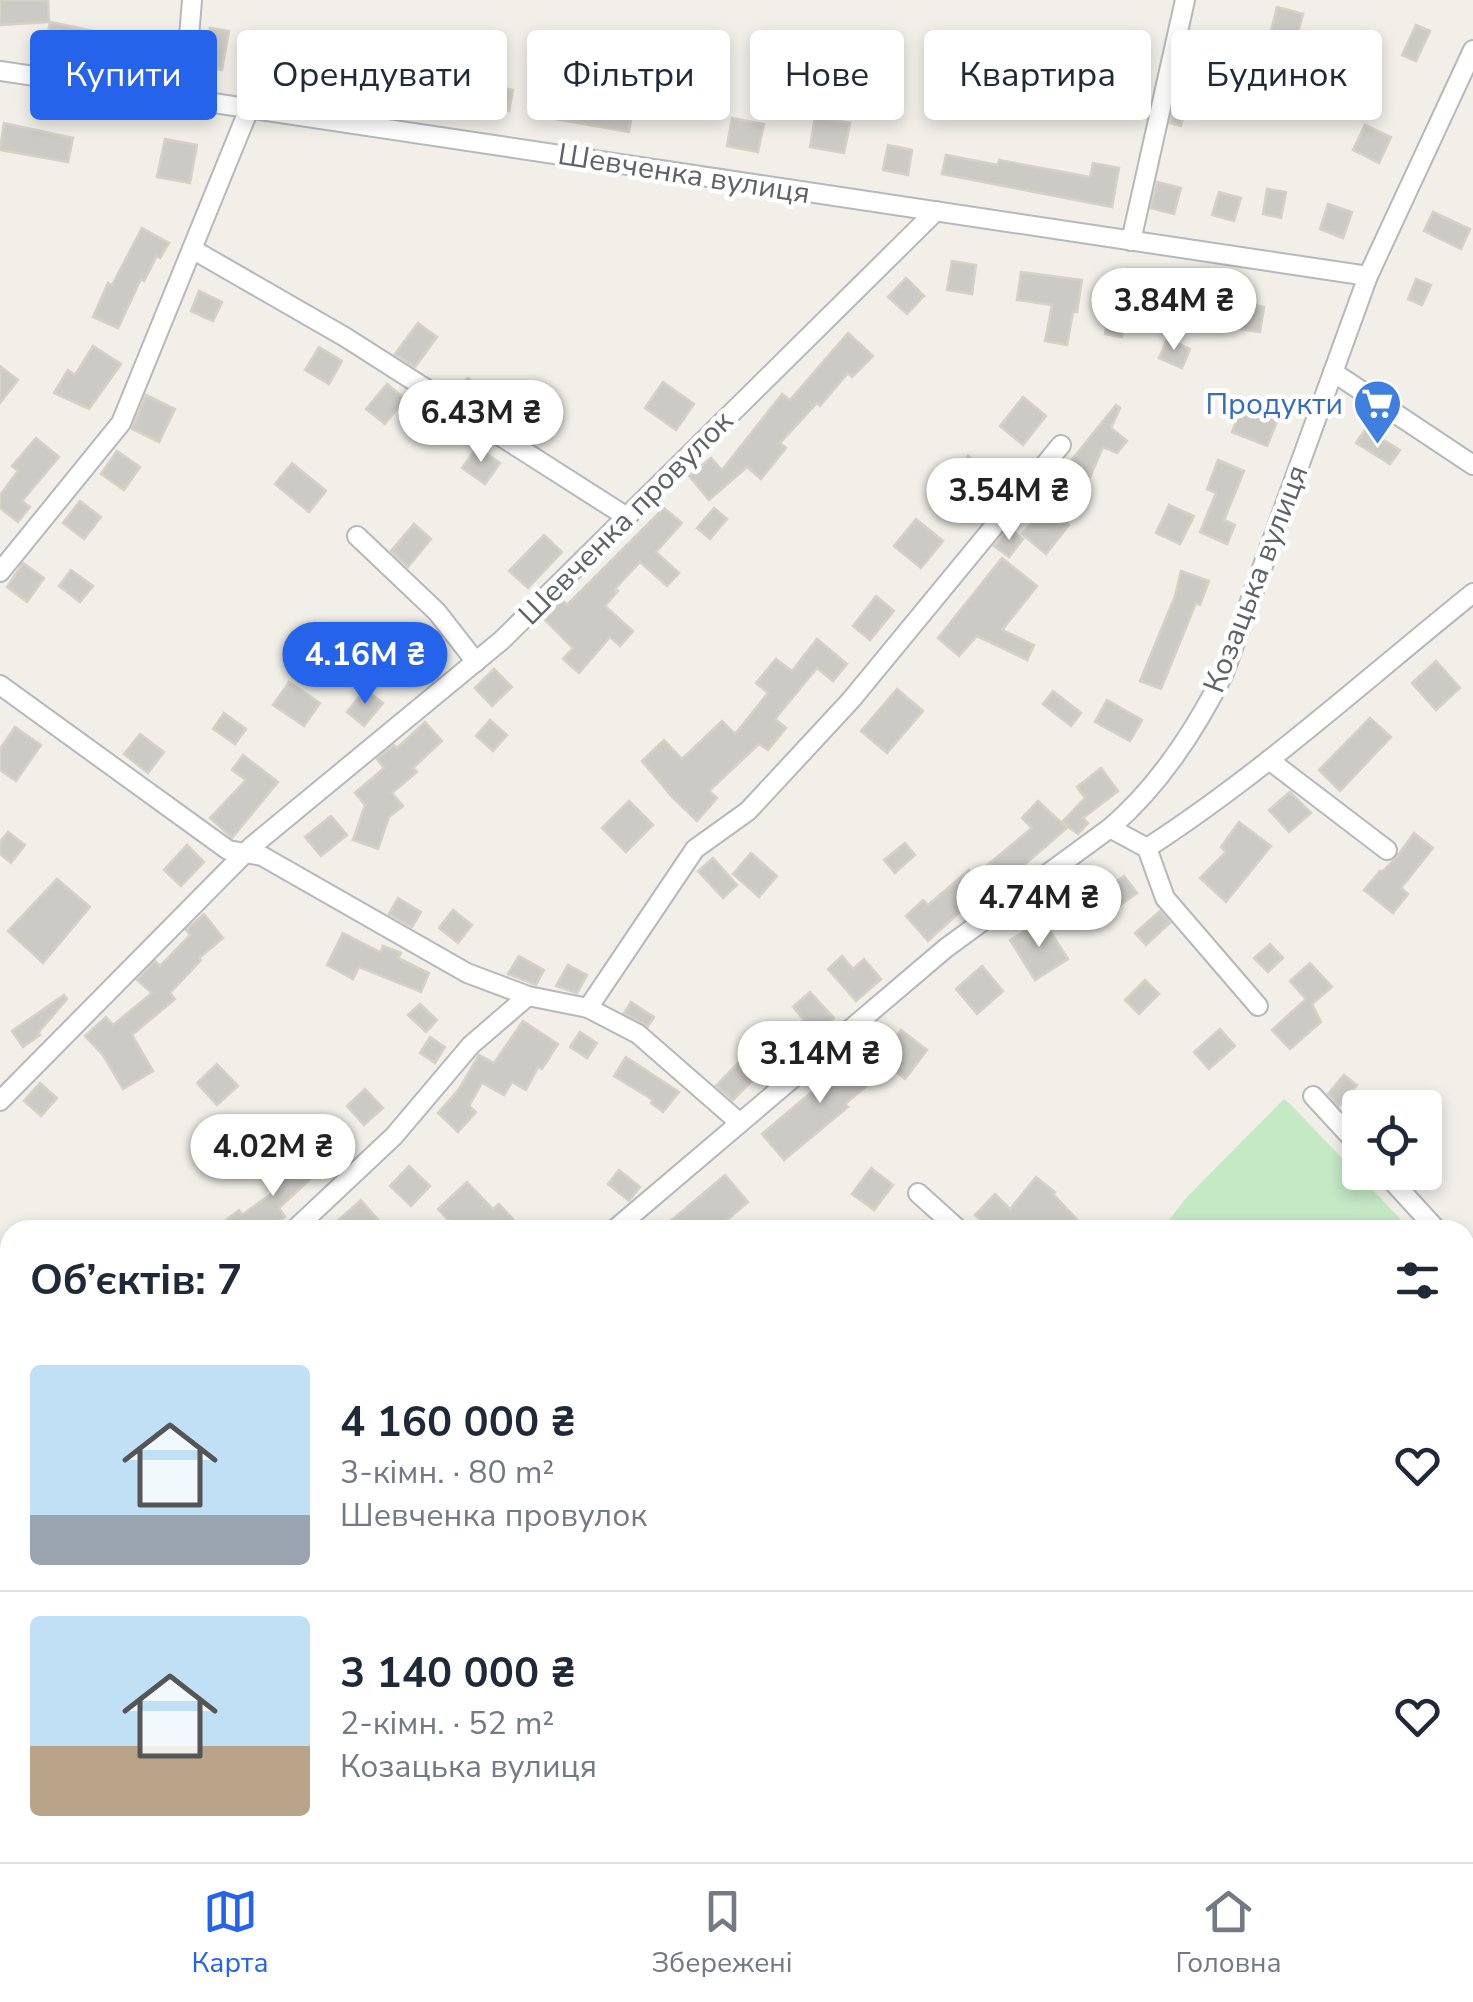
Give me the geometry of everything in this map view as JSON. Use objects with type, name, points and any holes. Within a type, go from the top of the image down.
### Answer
[{"type":"street","points":[[190,30],[192,0]]},
{"type":"street","points":[[1132,241],[1185,0]]},
{"type":"street","name":"Козацька вулиця","points":[[626,1220],[946,948],[1110,828],[1131,810],[1176,754],[1224,674],[1368,276],[1473,50]]},
{"type":"street","name":"Шевченка вулиця","points":[[0,72],[30,76]]},
{"type":"street","points":[[0,572],[121,424],[245,120]]},
{"type":"street","name":"Шевченка вулиця","points":[[322,120],[1368,276]]},
{"type":"street","name":"Шевченка провулок","points":[[0,1101],[245,853],[502,640],[936,212]]},
{"type":"street","points":[[192,249],[345,336],[627,517]]},
{"type":"street","points":[[1333,372],[1473,465]]},
{"type":"street","points":[[588,1008],[695,849],[748,811],[851,700],[1061,445]]},
{"type":"street","points":[[356,536],[437,612],[476,662]]},
{"type":"street","points":[[1146,848],[1269,760],[1473,592]]},
{"type":"street","points":[[0,686],[228,850],[262,856],[467,973],[528,996],[588,1008],[638,1034],[740,1124]]},
{"type":"street","points":[[1269,760],[1386,850]]},
{"type":"street","points":[[1110,828],[1146,848],[1165,898],[1258,1006]]},
{"type":"street","points":[[305,1220],[394,1136],[471,1045],[528,996]]},
{"type":"street","points":[[1313,1096],[1342,1127]]},
{"type":"street","points":[[1400,1190],[1428,1220]]},
{"type":"street","points":[[918,1193],[949,1220]]},
{"type":"green space","points":[[1284,1099],[1342,1158],[1342,1190],[1373,1190],[1401,1220],[1169,1220]]},
{"type":"building","points":[[0,0],[48,0],[49,22],[0,25]]},
{"type":"building","points":[[1277,7],[1303,14],[1299,30],[1271,30]]},
{"type":"building","points":[[50,22],[89,30],[48,30]]},
{"type":"building","points":[[1416,25],[1430,31],[1416,61],[1402,55]]},
{"type":"building","points":[[210,28],[229,31],[222,70],[217,69],[217,30]]},
{"type":"building","points":[[507,89],[513,90],[507,111]]},
{"type":"building","points":[[732,118],[764,124],[758,152],[727,146]]},
{"type":"building","points":[[561,120],[631,120],[629,132]]},
{"type":"building","points":[[814,120],[850,123],[844,153],[810,147]]},
{"type":"building","points":[[4,123],[73,138],[68,162],[0,150]]},
{"type":"building","points":[[1365,125],[1391,137],[1379,163],[1353,150]]},
{"type":"building","points":[[165,139],[197,145],[190,183],[157,177]]},
{"type":"building","points":[[888,145],[912,150],[908,175],[883,170]]},
{"type":"building","points":[[946,155],[998,165],[999,160],[1090,177],[1093,163],[1119,168],[1112,207],[942,174]]},
{"type":"building","points":[[1157,182],[1181,188],[1174,214],[1151,208]]},
{"type":"building","points":[[1267,189],[1286,192],[1281,218],[1263,214]]},
{"type":"building","points":[[1219,192],[1241,198],[1234,221],[1212,215]]},
{"type":"building","points":[[1328,204],[1352,212],[1343,238],[1320,229]]},
{"type":"building","points":[[1433,212],[1470,229],[1461,249],[1424,231]]},
{"type":"building","points":[[142,228],[169,243],[144,281],[141,279],[118,328],[93,317],[108,283],[112,285]]},
{"type":"building","points":[[952,261],[976,265],[972,294],[947,290]]},
{"type":"building","points":[[1021,272],[1082,280],[1067,345],[1045,341],[1052,305],[1017,300]]},
{"type":"building","points":[[906,278],[924,296],[907,314],[888,297]]},
{"type":"building","points":[[1416,279],[1431,285],[1422,305],[1408,299]]},
{"type":"building","points":[[1113,285],[1143,290],[1138,318],[1126,316],[1122,337],[1105,334]]},
{"type":"building","points":[[199,291],[222,302],[213,321],[191,311]]},
{"type":"building","points":[[1193,293],[1264,307],[1260,332],[1208,324],[1207,329],[1188,326]]},
{"type":"building","points":[[418,323],[437,337],[415,367],[395,354]]},
{"type":"building","points":[[848,333],[873,356],[852,377],[848,373],[780,443],[786,448],[761,479],[747,467],[709,500],[689,476],[711,458],[722,470],[782,394],[790,400]]},
{"type":"building","points":[[1167,339],[1190,349],[1182,368],[1159,358]]},
{"type":"building","points":[[93,346],[121,364],[89,409],[54,393],[68,370],[75,375]]},
{"type":"building","points":[[319,347],[342,361],[329,384],[305,370]]},
{"type":"building","points":[[0,366],[18,380],[0,403]]},
{"type":"building","points":[[468,378],[485,393],[474,405],[455,392]]},
{"type":"building","points":[[663,382],[694,404],[676,430],[645,408]]},
{"type":"building","points":[[387,384],[405,399],[385,424],[366,409]]},
{"type":"building","points":[[146,395],[175,409],[159,442],[132,429]]},
{"type":"building","points":[[1023,397],[1046,416],[1023,445],[1000,426]]},
{"type":"building","points":[[1243,403],[1279,417],[1267,446],[1232,432]]},
{"type":"building","points":[[1116,405],[1120,408],[1111,428],[1127,441],[1117,453],[1103,447],[1090,477],[1070,462]]},
{"type":"building","name":"Продукти","points":[[1366,429],[1400,450],[1390,464],[1356,443]]},
{"type":"building","points":[[36,438],[59,457],[22,501],[30,507],[18,522],[0,508],[0,495],[18,471],[12,466]]},
{"type":"building","points":[[477,447],[500,463],[485,484],[462,468]]},
{"type":"building","points":[[117,451],[140,467],[124,490],[101,474]]},
{"type":"building","points":[[968,456],[992,475],[966,508],[942,490]]},
{"type":"building","points":[[1218,460],[1244,471],[1224,520],[1235,525],[1227,544],[1200,532],[1216,493],[1207,489]]},
{"type":"building","points":[[292,463],[326,491],[309,512],[275,484]]},
{"type":"building","points":[[80,501],[101,517],[84,539],[63,523]]},
{"type":"building","points":[[1169,505],[1194,516],[1180,544],[1156,533]]},
{"type":"building","points":[[1045,506],[1069,525],[1046,554],[1022,534]]},
{"type":"building","points":[[664,508],[682,523],[656,552],[679,573],[667,586],[640,562],[605,606],[633,631],[620,646],[610,637],[579,673],[563,659],[573,648],[543,618],[561,599],[567,605]]},
{"type":"building","points":[[714,508],[727,519],[710,539],[697,528]]},
{"type":"building","points":[[916,519],[943,541],[921,568],[894,546]]},
{"type":"building","points":[[414,524],[431,539],[408,567],[391,551]]},
{"type":"building","points":[[1009,528],[1023,539],[1009,557],[994,546]]},
{"type":"building","points":[[544,535],[562,552],[528,588],[509,571]]},
{"type":"building","points":[[1002,558],[1037,586],[1002,630],[1034,645],[1027,660],[977,636],[959,656],[938,638]]},
{"type":"building","points":[[23,563],[44,578],[27,602],[7,587]]},
{"type":"building","points":[[71,570],[93,586],[80,602],[59,586]]},
{"type":"building","points":[[1181,571],[1209,581],[1161,689],[1140,681],[1175,596]]},
{"type":"building","points":[[876,596],[894,611],[870,640],[853,626]]},
{"type":"building","points":[[817,639],[847,664],[833,681],[817,668],[775,719],[786,728],[768,750],[759,744],[709,791],[717,798],[697,821],[642,761],[664,740],[682,759],[722,721],[735,734],[768,693],[756,683],[776,659],[792,671]]},
{"type":"building","points":[[1436,661],[1460,688],[1436,710],[1412,683]]},
{"type":"building","points":[[494,669],[512,687],[492,706],[475,688]]},
{"type":"building","points":[[289,682],[320,703],[304,726],[273,705]]},
{"type":"building","points":[[365,689],[383,703],[364,726],[347,712]]},
{"type":"building","points":[[897,689],[923,711],[887,753],[861,731]]},
{"type":"building","points":[[1053,691],[1081,713],[1071,726],[1043,704]]},
{"type":"building","points":[[1107,700],[1142,720],[1130,741],[1095,722]]},
{"type":"building","points":[[224,713],[246,729],[235,744],[213,729]]},
{"type":"building","points":[[1370,718],[1391,737],[1340,791],[1319,770]]},
{"type":"building","points":[[490,720],[507,735],[493,751],[476,736]]},
{"type":"building","points":[[425,722],[442,741],[413,768],[417,772],[392,793],[403,806],[389,817],[378,849],[353,840],[365,805],[355,793],[384,768],[377,759],[394,745],[397,748]]},
{"type":"building","points":[[15,727],[41,745],[16,781],[0,770],[0,749]]},
{"type":"building","points":[[140,734],[164,752],[148,773],[124,754]]},
{"type":"building","points":[[243,755],[278,782],[232,838],[210,818],[246,780],[232,770]]},
{"type":"building","points":[[1101,768],[1118,791],[1083,818],[1088,823],[1078,834],[1062,822],[1085,798],[1077,787]]},
{"type":"building","points":[[1290,792],[1311,813],[1289,832],[1269,810]]},
{"type":"building","points":[[629,801],[653,825],[626,852],[602,828]]},
{"type":"building","points":[[1038,801],[1067,828],[968,913],[964,908],[928,941],[906,916],[923,900],[928,905],[969,870],[974,876],[1032,828],[1022,818]]},
{"type":"building","points":[[331,816],[347,835],[321,856],[305,837]]},
{"type":"building","points":[[1239,822],[1271,846],[1226,902],[1200,878],[1226,852],[1221,847]]},
{"type":"building","points":[[8,832],[25,845],[11,863],[0,854],[0,842]]},
{"type":"building","points":[[1414,833],[1433,848],[1401,888],[1408,894],[1393,913],[1364,890]]},
{"type":"building","points":[[905,843],[915,855],[895,873],[884,860]]},
{"type":"building","points":[[187,845],[204,862],[181,886],[164,870]]},
{"type":"building","points":[[751,853],[777,876],[759,897],[733,874]]},
{"type":"building","points":[[713,858],[737,885],[723,898],[698,871]]},
{"type":"building","points":[[1124,876],[1137,893],[1112,911],[1100,894]]},
{"type":"building","points":[[57,879],[90,907],[43,963],[8,931]]},
{"type":"building","points":[[398,898],[421,912],[412,927],[389,914]]},
{"type":"building","points":[[453,910],[472,925],[458,943],[439,928]]},
{"type":"building","points":[[1160,911],[1170,923],[1146,945],[1135,933]]},
{"type":"building","points":[[204,914],[223,938],[199,958],[170,993],[175,999],[132,1035],[153,1071],[123,1089],[103,1055],[85,1036],[106,1017],[113,1025],[152,993],[137,980],[155,961],[160,966],[190,935],[186,930]]},
{"type":"building","points":[[1043,920],[1068,959],[1035,980],[1010,940]]},
{"type":"building","points":[[343,933],[380,952],[383,946],[401,953],[398,958],[429,973],[421,992],[359,967],[353,979],[327,965]]},
{"type":"building","points":[[1270,944],[1283,958],[1268,972],[1254,958]]},
{"type":"building","points":[[519,956],[544,970],[536,985],[508,974]]},
{"type":"building","points":[[842,956],[853,969],[864,959],[881,979],[856,1001],[828,969]]},
{"type":"building","points":[[1310,963],[1332,987],[1312,1004],[1321,1022],[1290,1049],[1272,1030],[1306,999],[1290,981]]},
{"type":"building","points":[[568,965],[587,975],[577,993],[556,986]]},
{"type":"building","points":[[982,966],[1003,991],[977,1014],[956,989]]},
{"type":"building","points":[[1145,980],[1159,994],[1139,1014],[1125,1000]]},
{"type":"building","points":[[810,992],[834,1018],[799,1051],[786,1037],[804,1020],[793,1007]]},
{"type":"building","points":[[64,995],[67,999],[40,1035],[23,1047],[12,1031]]},
{"type":"building","points":[[631,1002],[654,1017],[648,1026],[624,1013]]},
{"type":"building","points":[[420,1004],[437,1020],[426,1032],[408,1015]]},
{"type":"building","points":[[523,1021],[558,1044],[542,1069],[538,1067],[526,1090],[512,1082],[504,1095],[482,1083],[469,1106],[476,1112],[458,1132],[438,1113],[459,1089],[479,1055],[494,1063]]},
{"type":"building","points":[[1220,1029],[1235,1046],[1209,1069],[1194,1052]]},
{"type":"building","points":[[901,1030],[927,1050],[905,1079],[879,1059]]},
{"type":"building","points":[[580,1032],[597,1043],[587,1058],[570,1047]]},
{"type":"building","points":[[430,1037],[445,1047],[435,1063],[420,1053]]},
{"type":"building","points":[[859,1052],[880,1075],[784,1160],[762,1134]]},
{"type":"building","points":[[626,1057],[679,1092],[663,1112],[651,1103],[653,1100],[614,1076]]},
{"type":"building","points":[[738,1063],[754,1079],[733,1100],[716,1086]]},
{"type":"building","points":[[217,1064],[238,1086],[217,1105],[197,1083]]},
{"type":"building","points":[[1344,1075],[1357,1085],[1353,1090],[1342,1090],[1339,1106],[1328,1094]]},
{"type":"building","points":[[40,1083],[57,1098],[41,1116],[24,1101]]},
{"type":"building","points":[[365,1089],[383,1108],[364,1125],[347,1106]]},
{"type":"building","points":[[294,1157],[304,1169],[312,1162],[319,1171],[279,1208],[285,1217],[281,1220],[226,1220],[239,1210],[242,1215],[283,1185],[274,1175]]},
{"type":"building","points":[[409,1166],[430,1186],[411,1206],[390,1186]]},
{"type":"building","points":[[871,1168],[893,1185],[874,1210],[852,1194]]},
{"type":"building","points":[[619,1170],[640,1187],[629,1201],[608,1184]]},
{"type":"building","points":[[725,1175],[748,1202],[727,1220],[672,1220]]},
{"type":"building","points":[[1036,1177],[1055,1192],[1078,1220],[980,1220],[975,1215],[995,1194],[1010,1209]]},
{"type":"building","points":[[467,1182],[493,1209],[499,1204],[514,1220],[448,1220],[438,1209]]},
{"type":"building","points":[[361,1200],[378,1220],[338,1220]]},
{"type":"place","name":"Продукти","points":[[1378,446]]}]
